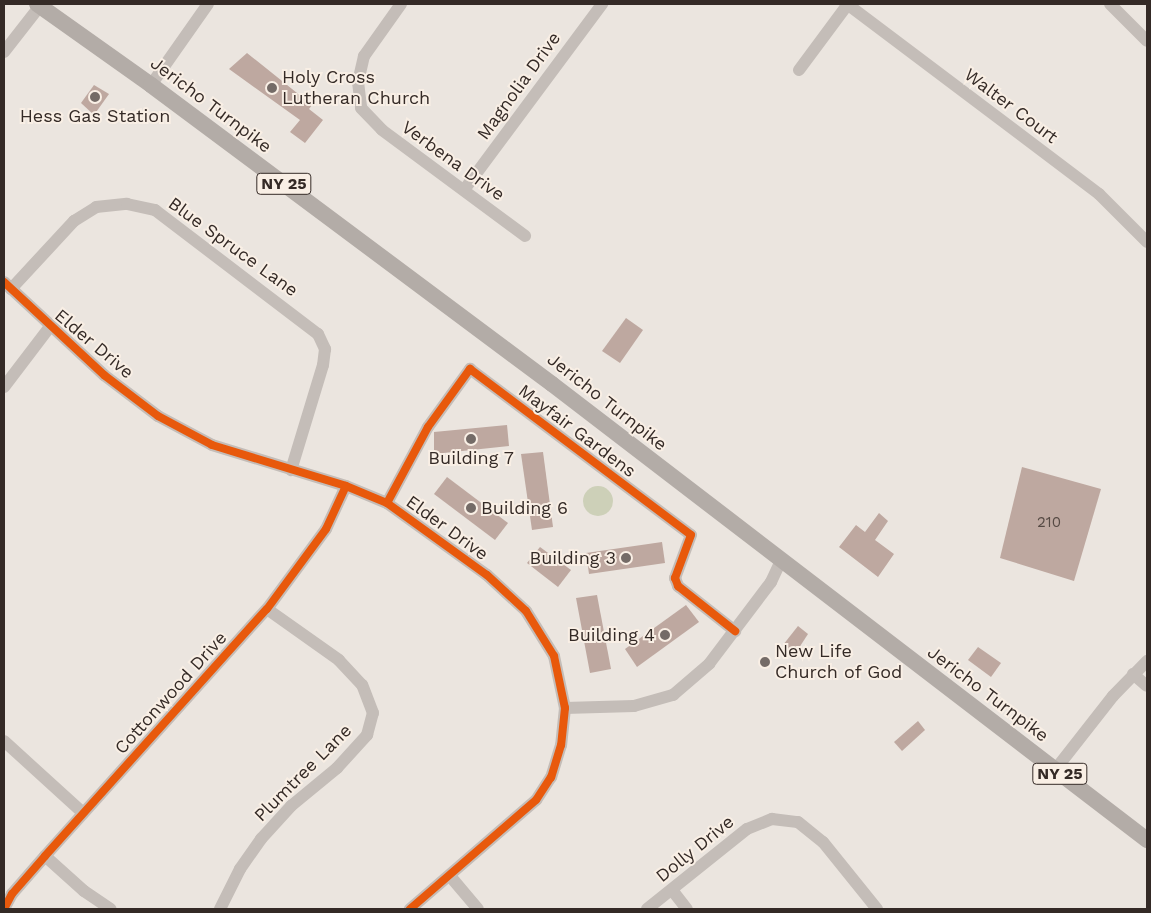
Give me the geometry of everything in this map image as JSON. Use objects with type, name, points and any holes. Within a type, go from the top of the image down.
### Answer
[{"type":"main road","name":"Jericho Turnpike","points":[[38,5],[151,85],[552,384],[780,562],[1147,840]]},
{"type":"street","points":[[151,85],[208,4]]},
{"type":"street","name":"Verbena Drive","points":[[401,4],[364,56],[358,82],[361,108],[382,130],[525,236]]},
{"type":"street","name":"Magnolia Drive","points":[[464,190],[602,4]]},
{"type":"street","points":[[799,70],[848,4]]},
{"type":"street","name":"Walter Court","points":[[848,4],[1099,194],[1147,242]]},
{"type":"street","points":[[1110,4],[1147,41]]},
{"type":"street","points":[[4,52],[38,5]]},
{"type":"street","name":"Blue Spruce Lane","points":[[7,285],[74,221],[96,207],[127,204],[155,210],[318,334],[325,349],[323,365],[291,470]]},
{"type":"street","name":"Elder Drive","points":[[7,285],[49,328],[158,416],[212,446],[346,486],[388,504],[487,575],[526,611],[554,656],[565,708],[554,769],[536,800],[410,909]]},
{"type":"street","points":[[4,387],[49,328]]},
{"type":"street","name":"Mayfair Gardens","points":[[388,504],[428,426],[470,369],[691,535],[675,578],[678,586],[735,631]]},
{"type":"street","name":"Cottonwood Drive","points":[[4,909],[12,894],[44,856],[267,609],[326,529],[346,486]]},
{"type":"street","points":[[565,708],[634,706],[672,695],[710,664],[772,582],[780,562]]},
{"type":"street","name":"Plumtree Lane","points":[[220,909],[240,869],[261,839],[291,806],[337,768],[367,735],[373,713],[362,684],[339,660],[267,609]]},
{"type":"street","points":[[1055,770],[1133,674],[1147,661]]},
{"type":"street","points":[[1133,674],[1147,686]]},
{"type":"street","points":[[4,741],[84,813]]},
{"type":"street","name":"Dolly Drive","points":[[647,909],[747,828],[772,819],[798,822],[823,842],[877,909]]},
{"type":"street","points":[[44,856],[84,891],[111,909]]},
{"type":"street","points":[[450,876],[478,909]]},
{"type":"street","points":[[672,890],[687,909]]},
{"type":"green space","points":[[598,486],[609,490],[613,501],[609,512],[598,516],[587,512],[583,501],[587,490]]},
{"type":"building","name":"Holy Cross Lutheran Church","points":[[247,53],[312,105],[309,109],[323,120],[305,143],[290,132],[300,120],[229,69]]},
{"type":"building","name":"Hess Gas Station","points":[[94,85],[109,94],[94,115],[81,103]]},
{"type":"building","points":[[626,318],[643,330],[620,363],[602,351]]},
{"type":"building","name":"Building 7","points":[[507,425],[509,446],[434,454],[434,432]]},
{"type":"building","points":[[543,452],[553,527],[532,530],[521,454]]},
{"type":"building","points":[[1022,467],[1101,489],[1074,581],[1000,558]]},
{"type":"building","name":"Building 6","points":[[447,477],[508,523],[495,540],[434,494]]},
{"type":"building","points":[[879,513],[888,521],[875,540],[894,554],[878,577],[839,547],[856,525],[865,532]]},
{"type":"building","name":"Building 3","points":[[662,542],[665,563],[589,574],[586,553]]},
{"type":"building","points":[[540,547],[571,570],[558,587],[527,563]]},
{"type":"building","points":[[597,595],[611,669],[590,673],[576,598]]},
{"type":"building","name":"Building 4","points":[[686,605],[699,622],[637,667],[625,649]]},
{"type":"building","points":[[798,626],[808,634],[795,654],[783,645]]},
{"type":"building","points":[[978,647],[1001,663],[991,677],[968,660]]},
{"type":"building","points":[[918,721],[925,730],[902,751],[894,742]]},
{"type":"cycle path","points":[[4,282],[104,375],[158,416],[212,445],[346,486],[387,503],[487,575],[526,611],[554,656],[565,708],[561,745],[551,777],[536,800],[410,909]]},
{"type":"cycle path","points":[[387,503],[428,427],[470,369],[691,535],[675,578],[678,586],[735,631]]},
{"type":"cycle path","points":[[4,909],[12,894],[45,856],[267,609],[326,529],[346,486]]},
{"type":"place","name":"Holy Cross Lutheran Church","points":[[272,88]]},
{"type":"place","name":"Hess Gas Station","points":[[95,97]]},
{"type":"place","name":"Building 7","points":[[471,439]]},
{"type":"place","name":"Building 6","points":[[471,508]]},
{"type":"place","name":"Building 3","points":[[626,558]]},
{"type":"place","name":"Building 4","points":[[665,635]]},
{"type":"place","name":"New Life Church of God","points":[[765,662]]}]
